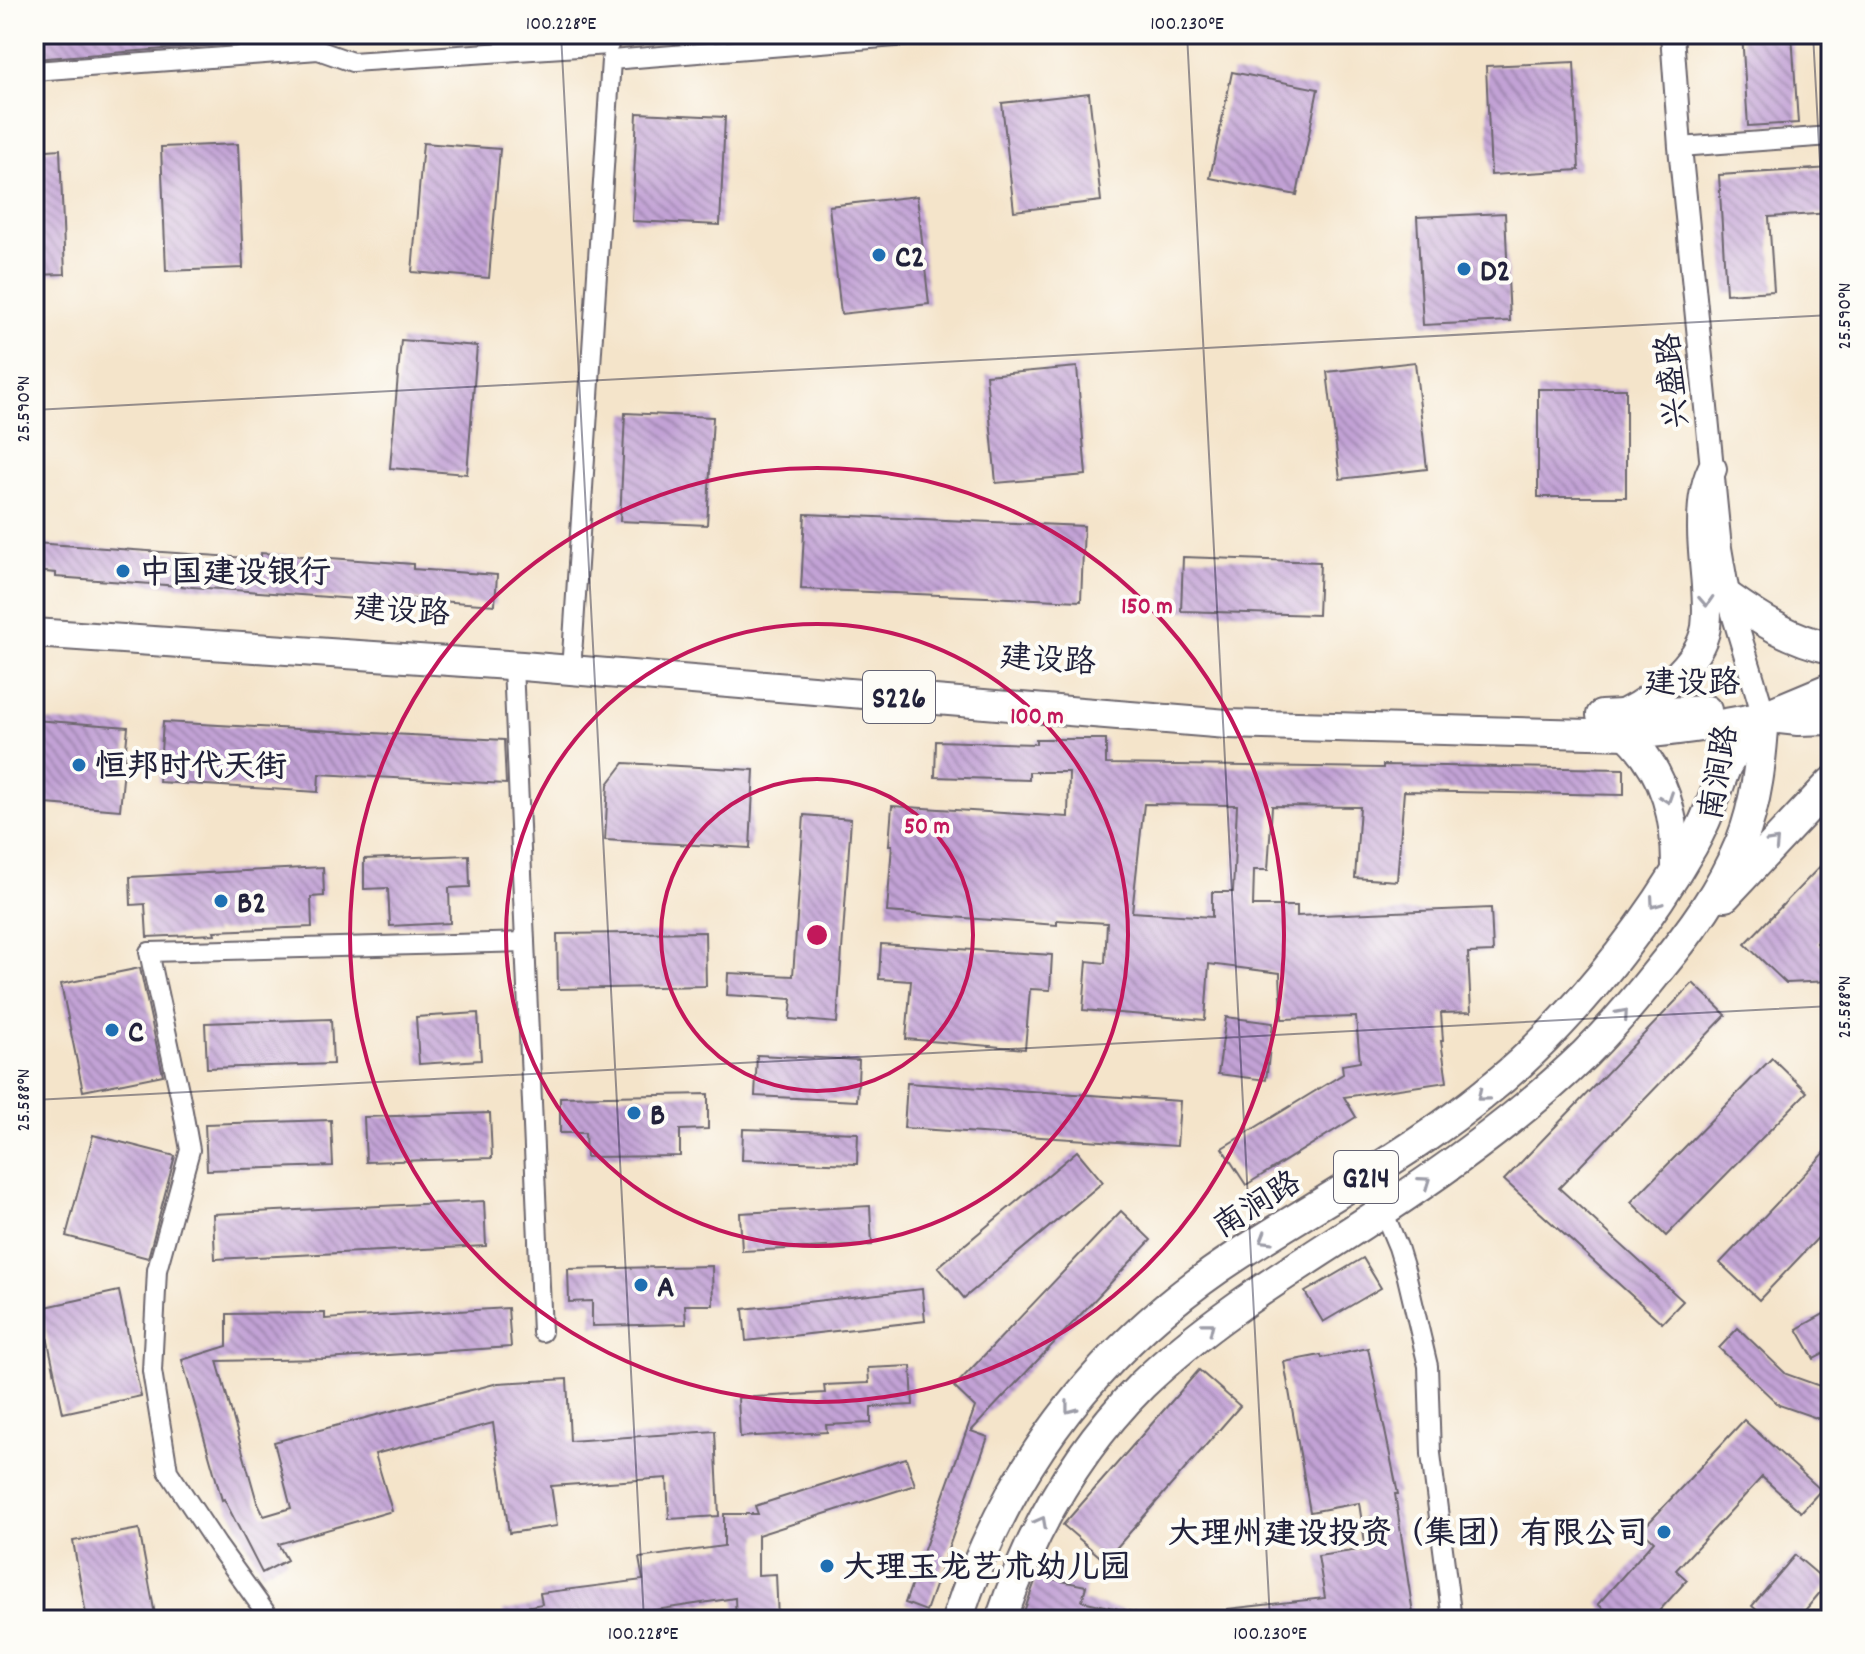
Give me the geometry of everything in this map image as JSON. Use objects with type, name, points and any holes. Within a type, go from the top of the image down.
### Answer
[{"type":"highway","points":[[1728,597],[1774,627],[1831,648]]},
{"type":"highway","points":[[1764,716],[1831,688]]},
{"type":"highway","points":[[1764,716],[1798,720],[1831,719]]},
{"type":"highway","name":"南涧路","points":[[957,1620],[984,1547],[1014,1488],[1067,1410],[1107,1364],[1145,1327],[1215,1271],[1364,1179],[1464,1111],[1499,1083],[1561,1024],[1626,944],[1676,873],[1706,817],[1727,765],[1764,716]]},
{"type":"highway","name":"南涧路","points":[[1001,1620],[1030,1543],[1055,1496],[1124,1404],[1174,1356],[1222,1317],[1383,1211],[1502,1127],[1570,1068],[1621,1016],[1683,941],[1719,889],[1742,839],[1757,786],[1764,716]]},
{"type":"highway","points":[[1683,941],[1831,783]]},
{"type":"highway","points":[[1364,1179],[1383,1211]]},
{"type":"main road","points":[[1676,873],[1675,830],[1665,792],[1649,759],[1623,725],[1674,679],[1692,658],[1704,637],[1707,611],[1702,512],[1705,488],[1712,469]]},
{"type":"main road","name":"建设路","points":[[34,615],[1218,705],[1623,725]]},
{"type":"main road","name":"建设路","points":[[34,633],[513,666],[1227,724],[1623,725],[1711,709],[1764,716]]},
{"type":"street","points":[[34,71],[318,50],[352,62],[933,34]]},
{"type":"street","name":"兴盛路","points":[[1672,34],[1680,147],[1720,548],[1728,597],[1764,716]]},
{"type":"street","points":[[572,656],[610,51]]},
{"type":"street","points":[[1680,147],[1831,136]]},
{"type":"street","points":[[513,666],[542,1332]]},
{"type":"street","points":[[271,1620],[168,1471],[152,1371],[157,1270],[190,1150],[149,952],[525,942]]},
{"type":"street","points":[[1383,1211],[1406,1273],[1428,1366],[1431,1454],[1452,1620]]},
{"type":"building","points":[[34,34],[229,34],[230,44],[34,59]]},
{"type":"building","points":[[1742,34],[1792,34],[1798,123],[1748,126]]},
{"type":"building","points":[[1574,62],[1579,170],[1491,175],[1486,66]]},
{"type":"building","points":[[1232,72],[1318,89],[1297,195],[1210,178]]},
{"type":"building","points":[[1089,93],[1101,201],[1014,211],[1002,103]]},
{"type":"building","points":[[637,113],[725,117],[720,225],[632,221]]},
{"type":"building","points":[[423,143],[500,149],[489,278],[412,272]]},
{"type":"building","points":[[238,144],[243,268],[166,271],[161,147]]},
{"type":"building","points":[[60,149],[65,274],[34,275],[34,151]]},
{"type":"building","points":[[1831,168],[1831,213],[1769,217],[1774,291],[1726,294],[1719,175]]},
{"type":"building","name":"C2","points":[[917,196],[929,304],[841,314],[829,206]]},
{"type":"building","name":"D2","points":[[1505,213],[1510,321],[1423,325],[1417,217]]},
{"type":"building","points":[[401,340],[477,346],[467,474],[390,468]]},
{"type":"building","points":[[1415,362],[1427,469],[1340,479],[1327,372]]},
{"type":"building","points":[[1077,367],[1086,475],[996,483],[986,375]]},
{"type":"building","points":[[1538,389],[1626,389],[1626,497],[1538,497]]},
{"type":"building","points":[[625,413],[713,417],[707,525],[620,521]]},
{"type":"building","points":[[805,514],[1084,526],[1081,601],[801,589]]},
{"type":"building","points":[[34,543],[261,559],[261,553],[413,564],[413,569],[497,575],[495,605],[410,599],[410,603],[56,577],[56,573],[34,571]]},
{"type":"building","points":[[1183,557],[1320,562],[1318,615],[1181,611]]},
{"type":"building","name":"恒邦时代天街","points":[[34,720],[128,727],[120,810],[34,803]]},
{"type":"building","points":[[163,722],[504,740],[506,784],[319,774],[318,792],[159,782]]},
{"type":"building","points":[[1036,739],[1106,739],[1106,764],[1624,769],[1624,795],[1404,791],[1397,881],[1355,878],[1360,807],[1272,806],[1268,870],[1254,870],[1253,906],[1297,906],[1297,916],[1491,908],[1493,952],[1468,953],[1471,1012],[1441,1013],[1441,1041],[1447,1082],[1344,1097],[1356,1117],[1246,1185],[1222,1148],[1343,1074],[1342,1065],[1360,1062],[1356,1017],[1282,1019],[1280,973],[1209,964],[1205,1020],[1083,1010],[1087,961],[1105,963],[1107,923],[1057,920],[1057,925],[887,912],[892,806],[1068,817],[1069,772],[1029,772],[1029,780],[935,777],[936,741],[1036,744]],"holes":[[[1144,804],[1237,805],[1233,892],[1212,892],[1212,917],[1132,912]]]},
{"type":"building","points":[[624,763],[754,770],[750,848],[605,840],[608,784]]},
{"type":"building","points":[[804,815],[851,819],[837,1023],[790,1019],[792,999],[727,995],[728,973],[793,976]]},
{"type":"building","points":[[469,855],[470,887],[449,888],[450,923],[390,926],[388,888],[364,889],[364,859]]},
{"type":"building","points":[[1831,855],[1831,928],[1817,943],[1831,955],[1831,981],[1786,983],[1745,944]]},
{"type":"building","name":"B2","points":[[323,867],[324,896],[311,897],[312,927],[147,937],[145,904],[131,905],[130,877]]},
{"type":"building","points":[[705,932],[706,986],[558,989],[557,934]]},
{"type":"building","points":[[881,944],[1052,955],[1050,990],[1030,989],[1025,1049],[906,1039],[911,981],[879,979]]},
{"type":"building","name":"C","points":[[140,968],[163,1075],[83,1091],[61,984]]},
{"type":"building","points":[[1693,983],[1726,1015],[1559,1188],[1683,1301],[1662,1323],[1504,1180]]},
{"type":"building","points":[[478,1013],[481,1060],[419,1064],[416,1017]]},
{"type":"building","points":[[1226,1017],[1273,1023],[1266,1080],[1218,1074]]},
{"type":"building","points":[[331,1019],[333,1064],[207,1068],[205,1023]]},
{"type":"building","points":[[757,1055],[859,1060],[857,1101],[755,1096]]},
{"type":"building","points":[[1772,1058],[1807,1092],[1666,1236],[1631,1202]]},
{"type":"building","points":[[907,1083],[1180,1101],[1177,1146],[904,1128]]},
{"type":"building","name":"B","points":[[708,1094],[708,1129],[680,1130],[680,1156],[586,1157],[585,1133],[560,1133],[560,1097]]},
{"type":"building","points":[[490,1113],[492,1158],[366,1162],[364,1117]]},
{"type":"building","points":[[331,1120],[333,1166],[207,1170],[205,1124]]},
{"type":"building","points":[[743,1129],[858,1133],[857,1164],[742,1160]]},
{"type":"building","points":[[93,1135],[175,1156],[148,1258],[66,1236]]},
{"type":"building","points":[[1831,1146],[1831,1224],[1759,1300],[1720,1263]]},
{"type":"building","points":[[1077,1151],[1103,1182],[964,1298],[938,1267]]},
{"type":"building","points":[[484,1201],[486,1246],[215,1259],[213,1214]]},
{"type":"building","points":[[870,1206],[872,1245],[742,1251],[740,1213]]},
{"type":"building","points":[[1121,1211],[1151,1240],[971,1431],[988,1437],[926,1611],[905,1603],[975,1407],[954,1387]]},
{"type":"building","points":[[1363,1258],[1381,1288],[1323,1322],[1305,1292]]},
{"type":"building","name":"A","points":[[712,1266],[713,1305],[685,1305],[686,1324],[592,1326],[592,1301],[569,1302],[568,1269]]},
{"type":"building","points":[[922,1289],[925,1321],[746,1341],[743,1309]]},
{"type":"building","points":[[119,1291],[141,1396],[63,1413],[41,1308]]},
{"type":"building","points":[[508,1308],[511,1347],[326,1359],[217,1361],[257,1502],[264,1516],[291,1508],[274,1442],[498,1383],[567,1379],[570,1441],[715,1431],[719,1516],[669,1519],[667,1478],[551,1486],[557,1526],[509,1533],[493,1423],[375,1454],[392,1511],[278,1544],[287,1560],[262,1573],[222,1500],[182,1360],[227,1346],[227,1314],[325,1313],[325,1319]]},
{"type":"building","points":[[1831,1310],[1831,1350],[1814,1359],[1797,1329]]},
{"type":"building","points":[[1738,1328],[1786,1374],[1831,1390],[1831,1423],[1779,1405],[1719,1348]]},
{"type":"building","points":[[1368,1348],[1398,1494],[1395,1494],[1414,1620],[1228,1620],[1228,1609],[1325,1598],[1318,1556],[1366,1549],[1359,1503],[1310,1512],[1284,1362]]},
{"type":"building","points":[[911,1366],[913,1405],[871,1407],[871,1423],[826,1425],[827,1432],[740,1437],[738,1398],[825,1393],[824,1385],[869,1383],[868,1368]]},
{"type":"building","points":[[1199,1370],[1240,1406],[1105,1561],[1063,1525]]},
{"type":"building","points":[[1744,1420],[1821,1490],[1801,1512],[1762,1477],[1676,1570],[1687,1580],[1651,1620],[1615,1620],[1598,1604],[1654,1541],[1642,1530]]},
{"type":"building","points":[[906,1458],[915,1485],[758,1535],[758,1575],[776,1574],[778,1620],[736,1620],[735,1598],[642,1612],[643,1620],[504,1620],[503,1611],[542,1604],[540,1593],[643,1580],[639,1558],[724,1546],[724,1514],[758,1514],[755,1506]]},
{"type":"building","points":[[139,1529],[156,1620],[87,1620],[73,1541]]},
{"type":"building","points":[[1795,1555],[1828,1583],[1797,1620],[1768,1620],[1752,1606]]},
{"type":"building","points":[[1037,1576],[1086,1586],[1082,1601],[1137,1613],[1137,1620],[1021,1620]]},
{"type":"place","name":"C2","points":[[879,255]]},
{"type":"place","name":"D2","points":[[1464,269]]},
{"type":"place","name":"中国建设银行","points":[[123,571]]},
{"type":"place","name":"恒邦时代天街","points":[[79,765]]},
{"type":"place","name":"B2","points":[[221,901]]},
{"type":"place","name":"C","points":[[112,1030]]},
{"type":"place","name":"B","points":[[634,1113]]},
{"type":"place","name":"A","points":[[641,1285]]},
{"type":"place","name":"大理州建设投资（集团）有限公司","points":[[1664,1532]]},
{"type":"place","name":"大理玉龙艺术幼儿园","points":[[827,1566]]}]
